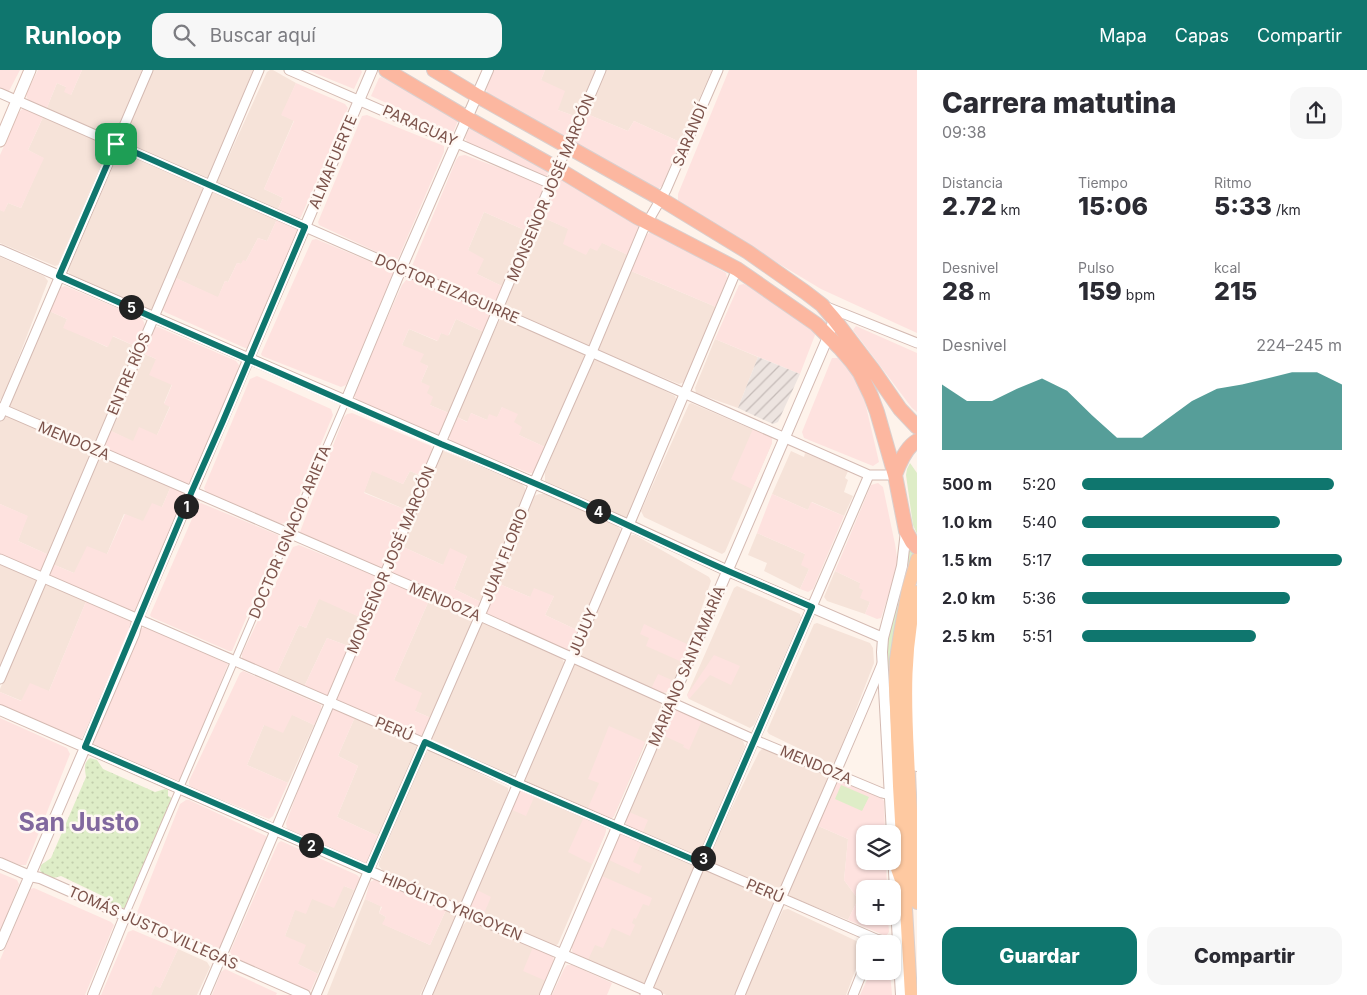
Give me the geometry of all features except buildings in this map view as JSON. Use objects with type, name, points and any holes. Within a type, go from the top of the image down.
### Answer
[{"type":"highway","points":[[386,70],[647,222],[737,269],[816,324],[846,355],[865,382],[877,412],[895,475],[906,531],[912,542],[917,546]]},
{"type":"highway","points":[[434,70],[661,199],[748,252],[805,292],[822,305],[834,319],[900,409],[917,427]]},
{"type":"highway","points":[[895,475],[903,457],[914,442],[917,441]]},
{"type":"main road","points":[[0,141],[30,70]]},
{"type":"main road","points":[[911,995],[895,684],[900,633],[908,590],[917,560]]},
{"type":"main road","points":[[917,592],[909,634],[905,690],[909,795],[917,903]]},
{"type":"main road","points":[[898,870],[906,891],[898,928]]},
{"type":"street","points":[[1,411],[148,70]]},
{"type":"street","name":"ENTRE RÍOS","points":[[0,679],[259,70]]},
{"type":"street","name":"PARAGUAY","points":[[289,70],[551,184]]},
{"type":"street","name":"ALMAFUERTE","points":[[0,945],[134,634],[138,618],[372,70]]},
{"type":"street","name":"DOCTOR IGNACIO ARIETA","points":[[92,995],[488,70]]},
{"type":"street","name":"MONSEÑOR JOSÉ MARCÓN","points":[[205,995],[601,70]]},
{"type":"street","name":"SARANDÍ","points":[[661,199],[718,70]]},
{"type":"street","name":"DOCTOR EIZAGUIRRE","points":[[0,93],[401,270],[498,310],[869,475],[895,475]]},
{"type":"street","name":"JUAN FLORIO","points":[[316,995],[480,616],[534,483],[647,222],[661,199]]},
{"type":"street","points":[[0,250],[534,483],[728,571],[883,638]]},
{"type":"street","name":"JUJUY","points":[[427,995],[737,269]]},
{"type":"street","points":[[822,305],[917,343]]},
{"type":"street","name":"MARIANO SANTAMARÍA","points":[[545,995],[672,702],[834,319]]},
{"type":"street","name":"MENDOZA","points":[[1,411],[192,491],[480,616],[755,740],[890,795]]},
{"type":"street","points":[[650,994],[701,863],[869,475]]},
{"type":"street","points":[[892,825],[882,664],[883,638],[902,566],[906,531]]},
{"type":"street","name":"PERÚ","points":[[0,559],[780,897],[860,935]]},
{"type":"street","points":[[917,629],[913,678],[917,766]]},
{"type":"street","points":[[740,995],[780,897],[836,774],[882,664]]},
{"type":"street","name":"HIPÓLITO YRIGOYEN","points":[[0,710],[650,994]]},
{"type":"street","name":"TOMÁS JUSTO VILLEGAS","points":[[0,863],[30,876],[40,878],[305,995]]},
{"type":"street","points":[[895,870],[898,935]]},
{"type":"street","points":[[852,995],[859,980]]},
{"type":"street","points":[[900,980],[901,995]]},
{"type":"shaded area","points":[[0,70],[20,70],[7,92],[0,89]]},
{"type":"shaded area","points":[[38,70],[82,70],[71,95],[64,92],[66,87],[57,83],[46,110],[30,102],[26,94]]},
{"type":"shaded area","points":[[82,70],[142,70],[116,136],[111,138],[46,110],[57,83],[66,87],[71,95]]},
{"type":"shaded area","points":[[153,70],[253,70],[211,177],[208,180],[123,143],[123,139]]},
{"type":"shaded area","points":[[270,70],[296,83],[282,115],[294,120],[264,189],[283,198],[278,209],[219,185],[217,182],[267,72]]},
{"type":"shaded area","points":[[307,70],[361,70],[362,72],[354,89]]},
{"type":"shaded area","points":[[494,70],[545,70],[541,80],[565,91],[558,110],[577,117],[569,135],[564,138],[488,94],[486,89]]},
{"type":"shaded area","points":[[545,70],[597,70],[577,117],[558,110],[541,80]]},
{"type":"shaded area","points":[[605,70],[712,70],[680,142],[634,121],[628,131],[587,114]]},
{"type":"shaded area","points":[[729,70],[917,70],[917,333],[821,289],[678,203],[678,194]]},
{"type":"shaded area","points":[[381,77],[459,118],[453,133],[371,96]]},
{"type":"shaded area","points":[[296,83],[345,104],[348,108],[301,217],[298,219],[278,209],[283,198],[264,189],[294,121],[281,115]]},
{"type":"shaded area","points":[[24,108],[44,115],[28,150],[44,158],[21,208],[8,203],[4,212],[0,210],[0,155],[18,114]]},
{"type":"shaded area","points":[[587,114],[628,131],[634,121],[680,142],[662,186],[655,190],[575,144]]},
{"type":"shaded area","points":[[44,115],[110,147],[61,263],[55,266],[0,243],[0,210],[4,211],[8,203],[21,208],[43,158],[28,150]]},
{"type":"shaded area","points":[[367,115],[444,146],[444,152],[398,259],[394,260],[319,225],[318,222],[362,116]]},
{"type":"shaded area","points":[[473,128],[546,169],[547,176],[468,144],[465,138],[469,129]]},
{"type":"shaded area","points":[[122,151],[201,187],[203,191],[203,195],[153,308],[148,310],[71,276],[68,271],[117,154]]},
{"type":"shaded area","points":[[465,155],[544,185],[545,189],[529,232],[484,212],[468,250],[484,259],[477,274],[506,288],[496,305],[490,305],[414,270],[412,266],[456,160],[459,156]]},
{"type":"shaded area","points":[[558,178],[561,178],[640,226],[630,256],[602,243],[597,251],[590,248],[586,255],[563,244],[568,229],[542,217]]},
{"type":"shaded area","points":[[213,191],[278,217],[267,241],[258,238],[246,261],[241,264],[237,263],[228,282],[225,281],[218,298],[176,278]]},
{"type":"shaded area","points":[[484,212],[529,232],[506,288],[477,274],[468,250]]},
{"type":"shaded area","points":[[278,217],[295,224],[298,229],[297,235],[248,348],[163,310],[176,278],[218,297],[225,281],[228,282],[237,263],[241,264],[243,260],[246,261],[258,238],[267,241]]},
{"type":"shaded area","points":[[542,217],[569,229],[586,254],[590,247],[601,242],[630,256],[588,347],[505,310],[505,304]]},
{"type":"shaded area","points":[[651,232],[726,273],[727,278],[716,307],[631,271],[646,235]]},
{"type":"shaded area","points":[[316,239],[395,272],[395,276],[346,385],[341,387],[261,354],[312,240]]},
{"type":"shaded area","points":[[0,257],[44,276],[48,281],[3,398],[0,400]]},
{"type":"shaded area","points":[[631,271],[716,307],[685,382],[679,384],[599,350],[598,347]]},
{"type":"shaded area","points":[[410,278],[492,315],[486,333],[456,319],[448,336],[441,333],[438,341],[409,329],[402,345],[424,354],[420,362],[428,366],[421,382],[430,386],[427,393],[433,397],[430,405],[451,414],[440,436],[436,436],[356,399],[354,396],[354,392],[402,285]]},
{"type":"shaded area","points":[[744,284],[787,308],[813,329],[815,335],[800,374],[715,339],[739,285]]},
{"type":"shaded area","points":[[65,286],[141,318],[145,328],[137,347],[113,336],[108,347],[63,328],[67,319],[47,310],[59,288]]},
{"type":"shaded area","points":[[47,310],[67,319],[64,327],[107,347],[112,336],[137,347],[94,445],[9,407]]},
{"type":"shaded area","points":[[503,318],[583,351],[585,355],[547,448],[519,435],[514,423],[502,407],[497,418],[487,420],[471,413],[468,422],[455,416],[498,323]]},
{"type":"shaded area","points":[[456,319],[486,333],[451,414],[430,405],[421,382],[428,366],[420,363],[402,345],[409,329],[437,341],[441,333],[449,335]]},
{"type":"shaded area","points":[[856,326],[917,353],[917,412],[853,330]]},
{"type":"shaded area","points":[[152,327],[158,327],[236,361],[239,365],[191,482],[184,485],[103,449],[109,430],[133,441],[139,427],[157,435],[170,407],[164,404],[172,385],[149,375],[156,359],[140,352]]},
{"type":"shaded area","points":[[715,339],[758,357],[738,408],[696,393],[695,388]]},
{"type":"shaded area","points":[[140,352],[156,359],[172,384],[164,403],[170,406],[157,435],[133,442],[109,430]]},
{"type":"shaded area","points":[[758,357],[800,374],[778,422],[773,424],[738,408]]},
{"type":"shaded area","points":[[832,358],[838,358],[854,376],[865,402],[879,462],[873,466],[804,438],[802,432]]},
{"type":"shaded area","points":[[601,359],[675,396],[676,399],[632,512],[629,516],[622,518],[547,485],[545,482],[545,472],[592,362]]},
{"type":"shaded area","points":[[257,376],[331,409],[333,415],[288,522],[281,524],[206,492],[204,488],[250,379]]},
{"type":"shaded area","points":[[691,403],[772,438],[772,443],[725,552],[722,554],[644,517],[641,511]]},
{"type":"shaded area","points":[[502,407],[518,414],[514,422],[522,427],[519,435],[547,448],[533,473],[452,442],[448,436],[455,416],[467,422],[471,413],[487,420],[489,414],[497,417]]},
{"type":"shaded area","points":[[352,413],[431,446],[433,450],[424,477],[410,471],[403,484],[372,471],[364,493],[409,511],[384,567],[380,570],[300,532],[344,417]]},
{"type":"shaded area","points":[[9,416],[88,451],[91,457],[49,555],[18,541],[27,516],[0,504],[0,421]]},
{"type":"shaded area","points":[[753,429],[772,438],[772,443],[752,489],[731,479]]},
{"type":"shaded area","points":[[444,451],[522,484],[525,488],[526,494],[483,603],[454,589],[467,556],[443,565],[401,546],[441,452]]},
{"type":"shaded area","points":[[791,451],[804,457],[805,453],[848,471],[845,478],[848,480],[844,492],[853,496],[844,516],[812,502],[808,510],[772,494]]},
{"type":"shaded area","points":[[103,457],[171,486],[162,507],[143,522],[124,514],[107,554],[74,573],[52,564],[98,458]]},
{"type":"shaded area","points":[[372,470],[403,484],[410,471],[424,477],[409,511],[364,492]]},
{"type":"shaded area","points":[[878,483],[883,487],[898,564],[881,618],[877,619],[865,614],[870,602],[860,598],[863,590],[859,588],[860,583],[835,571],[871,485]]},
{"type":"shaded area","points":[[171,486],[182,492],[185,500],[136,611],[130,611],[50,577],[48,574],[52,564],[74,573],[87,546],[107,554],[125,514],[143,521],[152,503],[162,507]]},
{"type":"shaded area","points":[[544,494],[616,525],[620,529],[620,537],[579,631],[545,615],[554,596],[530,597],[497,583],[532,497]]},
{"type":"shaded area","points":[[772,494],[808,510],[811,502],[844,516],[813,589],[808,592],[800,589],[809,569],[801,565],[805,554],[757,533]]},
{"type":"shaded area","points":[[201,503],[278,535],[279,542],[232,651],[150,615],[198,505]]},
{"type":"shaded area","points":[[0,504],[28,516],[18,541],[49,555],[43,572],[40,573],[0,556]]},
{"type":"shaded area","points":[[757,533],[805,554],[809,569],[800,589],[764,571],[767,563],[748,555]]},
{"type":"shaded area","points":[[632,535],[709,577],[711,581],[689,645],[670,690],[663,693],[578,655],[628,538]]},
{"type":"shaded area","points":[[299,545],[378,577],[380,580],[364,619],[319,599],[306,628],[299,625],[276,675],[245,661],[242,658],[242,654],[293,547]]},
{"type":"shaded area","points":[[401,546],[443,565],[450,548],[467,556],[454,589],[483,603],[478,612],[393,575],[392,569]]},
{"type":"shaded area","points":[[0,563],[37,580],[38,583],[0,676]]},
{"type":"shaded area","points":[[835,571],[860,583],[870,602],[865,614],[827,601],[824,597]]},
{"type":"shaded area","points":[[47,582],[87,599],[49,691],[22,701],[0,692],[0,689],[44,583]]},
{"type":"shaded area","points":[[394,583],[430,598],[394,680],[422,693],[415,711],[431,718],[424,734],[418,737],[338,701],[336,698],[385,587]]},
{"type":"shaded area","points":[[497,583],[530,597],[534,588],[554,596],[545,615],[579,631],[570,649],[567,651],[486,614],[485,611]]},
{"type":"shaded area","points":[[737,586],[800,614],[801,618],[754,725],[750,728],[689,699],[687,695],[734,588]]},
{"type":"shaded area","points":[[319,598],[364,619],[351,647],[327,638],[304,687],[276,675],[299,625],[306,628]]},
{"type":"shaded area","points":[[430,598],[470,616],[472,622],[431,718],[415,711],[394,680]]},
{"type":"shaded area","points":[[87,599],[131,618],[134,626],[82,738],[79,740],[0,706],[0,692],[21,701],[30,683],[49,691]]},
{"type":"shaded area","points":[[481,623],[486,623],[561,657],[566,666],[517,772],[512,775],[431,742]]},
{"type":"shaded area","points":[[817,623],[870,643],[873,648],[874,663],[836,761],[831,764],[769,734],[767,731],[814,624]]},
{"type":"shaded area","points":[[644,624],[689,645],[682,662],[646,646],[649,638],[640,634]]},
{"type":"shaded area","points":[[147,626],[228,664],[182,779],[179,780],[173,781],[92,746],[91,741],[140,629]]},
{"type":"shaded area","points":[[327,638],[351,647],[329,696],[326,697],[304,687]]},
{"type":"shaded area","points":[[714,655],[740,666],[731,685],[710,675],[689,699],[687,695]]},
{"type":"shaded area","points":[[576,664],[660,701],[661,707],[614,816],[611,819],[607,819],[525,782],[523,779]]},
{"type":"shaded area","points":[[243,671],[321,705],[314,725],[292,715],[283,733],[264,725],[247,765],[288,783],[273,816],[269,819],[192,788],[189,785],[189,781],[240,673]]},
{"type":"shaded area","points":[[658,674],[674,681],[667,692],[660,693],[651,689]]},
{"type":"shaded area","points":[[331,708],[355,717],[338,756],[358,766],[337,817],[380,837],[370,864],[364,866],[287,829],[286,823],[328,710]]},
{"type":"shaded area","points":[[676,708],[703,718],[689,750],[683,747],[684,745],[662,735]]},
{"type":"shaded area","points":[[673,711],[703,718],[743,741],[745,746],[701,854],[697,857],[629,828],[626,824],[626,820]]},
{"type":"shaded area","points":[[291,714],[314,725],[288,783],[247,765],[264,725]]},
{"type":"shaded area","points":[[355,717],[417,743],[418,747],[380,837],[337,817],[358,766],[338,756]]},
{"type":"shaded area","points":[[0,718],[67,748],[70,754],[26,865],[20,865],[0,857]]},
{"type":"shaded area","points":[[609,726],[645,742],[614,816],[611,819],[607,819],[587,810],[599,783],[588,779]]},
{"type":"shaded area","points":[[763,748],[827,772],[830,777],[777,893],[711,865],[708,856],[759,752]]},
{"type":"shaded area","points":[[430,750],[508,788],[508,793],[465,903],[459,905],[383,871],[379,866],[424,754]]},
{"type":"shaded area","points":[[838,779],[880,796],[884,801],[885,825],[856,825],[856,870],[886,870],[887,880],[856,880],[856,896],[844,880],[848,839],[816,825]]},
{"type":"shaded area","points":[[522,789],[606,829],[558,944],[553,947],[474,913],[471,909],[516,792]]},
{"type":"shaded area","points":[[522,789],[535,795],[526,816],[510,809],[518,790]]},
{"type":"shaded area","points":[[186,800],[266,836],[268,839],[221,949],[218,951],[136,915],[180,804]]},
{"type":"shaded area","points":[[629,812],[648,820],[642,834],[629,828],[626,824]]},
{"type":"shaded area","points":[[584,817],[606,829],[592,864],[568,852]]},
{"type":"shaded area","points":[[816,825],[848,839],[844,880],[856,896],[856,903],[848,920],[791,897],[788,893]]},
{"type":"shaded area","points":[[622,834],[626,834],[692,863],[694,868],[647,980],[642,984],[572,951],[572,946],[618,838]]},
{"type":"shaded area","points":[[622,834],[642,841],[633,862],[642,866],[639,874],[609,860],[618,838]]},
{"type":"shaded area","points":[[281,841],[360,878],[354,890],[344,886],[334,908],[312,899],[306,914],[295,910],[285,936],[306,945],[298,964],[318,974],[309,991],[233,957],[230,952],[278,843]]},
{"type":"shaded area","points":[[708,871],[773,900],[776,904],[738,995],[666,995],[653,987],[654,982],[700,874]]},
{"type":"shaded area","points":[[0,873],[17,880],[19,884],[0,933]]},
{"type":"shaded area","points":[[602,876],[652,898],[649,906],[643,904],[636,919],[634,918],[632,923],[635,925],[630,936],[612,928],[603,948],[595,945],[588,960],[575,955],[572,951],[572,946]]},
{"type":"shaded area","points":[[376,879],[446,910],[430,945],[382,924],[386,917],[379,913],[382,907],[365,899],[370,882]]},
{"type":"shaded area","points":[[344,886],[354,890],[318,974],[298,964],[285,936],[295,909],[312,899]]},
{"type":"shaded area","points":[[34,888],[114,925],[85,995],[0,995],[0,960],[30,889]]},
{"type":"shaded area","points":[[477,890],[491,897],[483,916],[471,909]]},
{"type":"shaded area","points":[[365,899],[381,906],[379,913],[386,917],[383,924],[430,945],[446,910],[454,914],[455,920],[420,995],[327,995]]},
{"type":"shaded area","points":[[856,903],[856,923],[848,920]]},
{"type":"shaded area","points":[[788,909],[856,941],[856,969],[846,995],[744,995],[783,910]]},
{"type":"shaded area","points":[[469,921],[551,955],[554,961],[540,995],[432,995],[462,927]]},
{"type":"shaded area","points":[[860,925],[889,925],[889,932],[887,935]]},
{"type":"shaded area","points":[[133,930],[178,949],[160,988],[155,986],[151,995],[101,995],[128,932]]},
{"type":"shaded area","points":[[533,947],[553,957],[554,961],[546,981],[523,971]]},
{"type":"shaded area","points":[[178,949],[207,962],[210,967],[197,995],[151,995],[155,985],[160,988]]},
{"type":"shaded area","points":[[567,965],[572,965],[612,983],[607,995],[552,995]]},
{"type":"shaded area","points":[[225,969],[277,993],[276,995],[212,995],[221,972]]},
{"type":"shaded area","points":[[867,980],[891,980],[892,995],[860,995]]},
{"type":"green space","points":[[910,463],[917,473],[917,534],[913,525],[906,475]]},
{"type":"green space","points":[[909,547],[917,556],[910,562],[897,825],[894,825],[885,661],[887,637]]},
{"type":"green space","points":[[90,758],[97,760],[103,769],[155,792],[168,790],[168,796],[172,798],[127,906],[123,908],[111,905],[109,899],[61,876],[50,879],[43,876],[40,870],[41,865],[51,858],[86,777],[85,764]]},
{"type":"green space","points":[[841,785],[869,797],[862,811],[835,799]]},
{"type":"district","name":"San Justo","points":[[79,822]]},
{"type":"route","points":[[116,144],[59,276],[153,317],[249,359],[297,380],[440,443],[582,504],[812,607],[701,863],[517,784],[425,742],[369,870],[85,747],[134,634],[138,618],[151,591],[192,491],[223,421],[249,359],[305,227],[116,144]]}]
